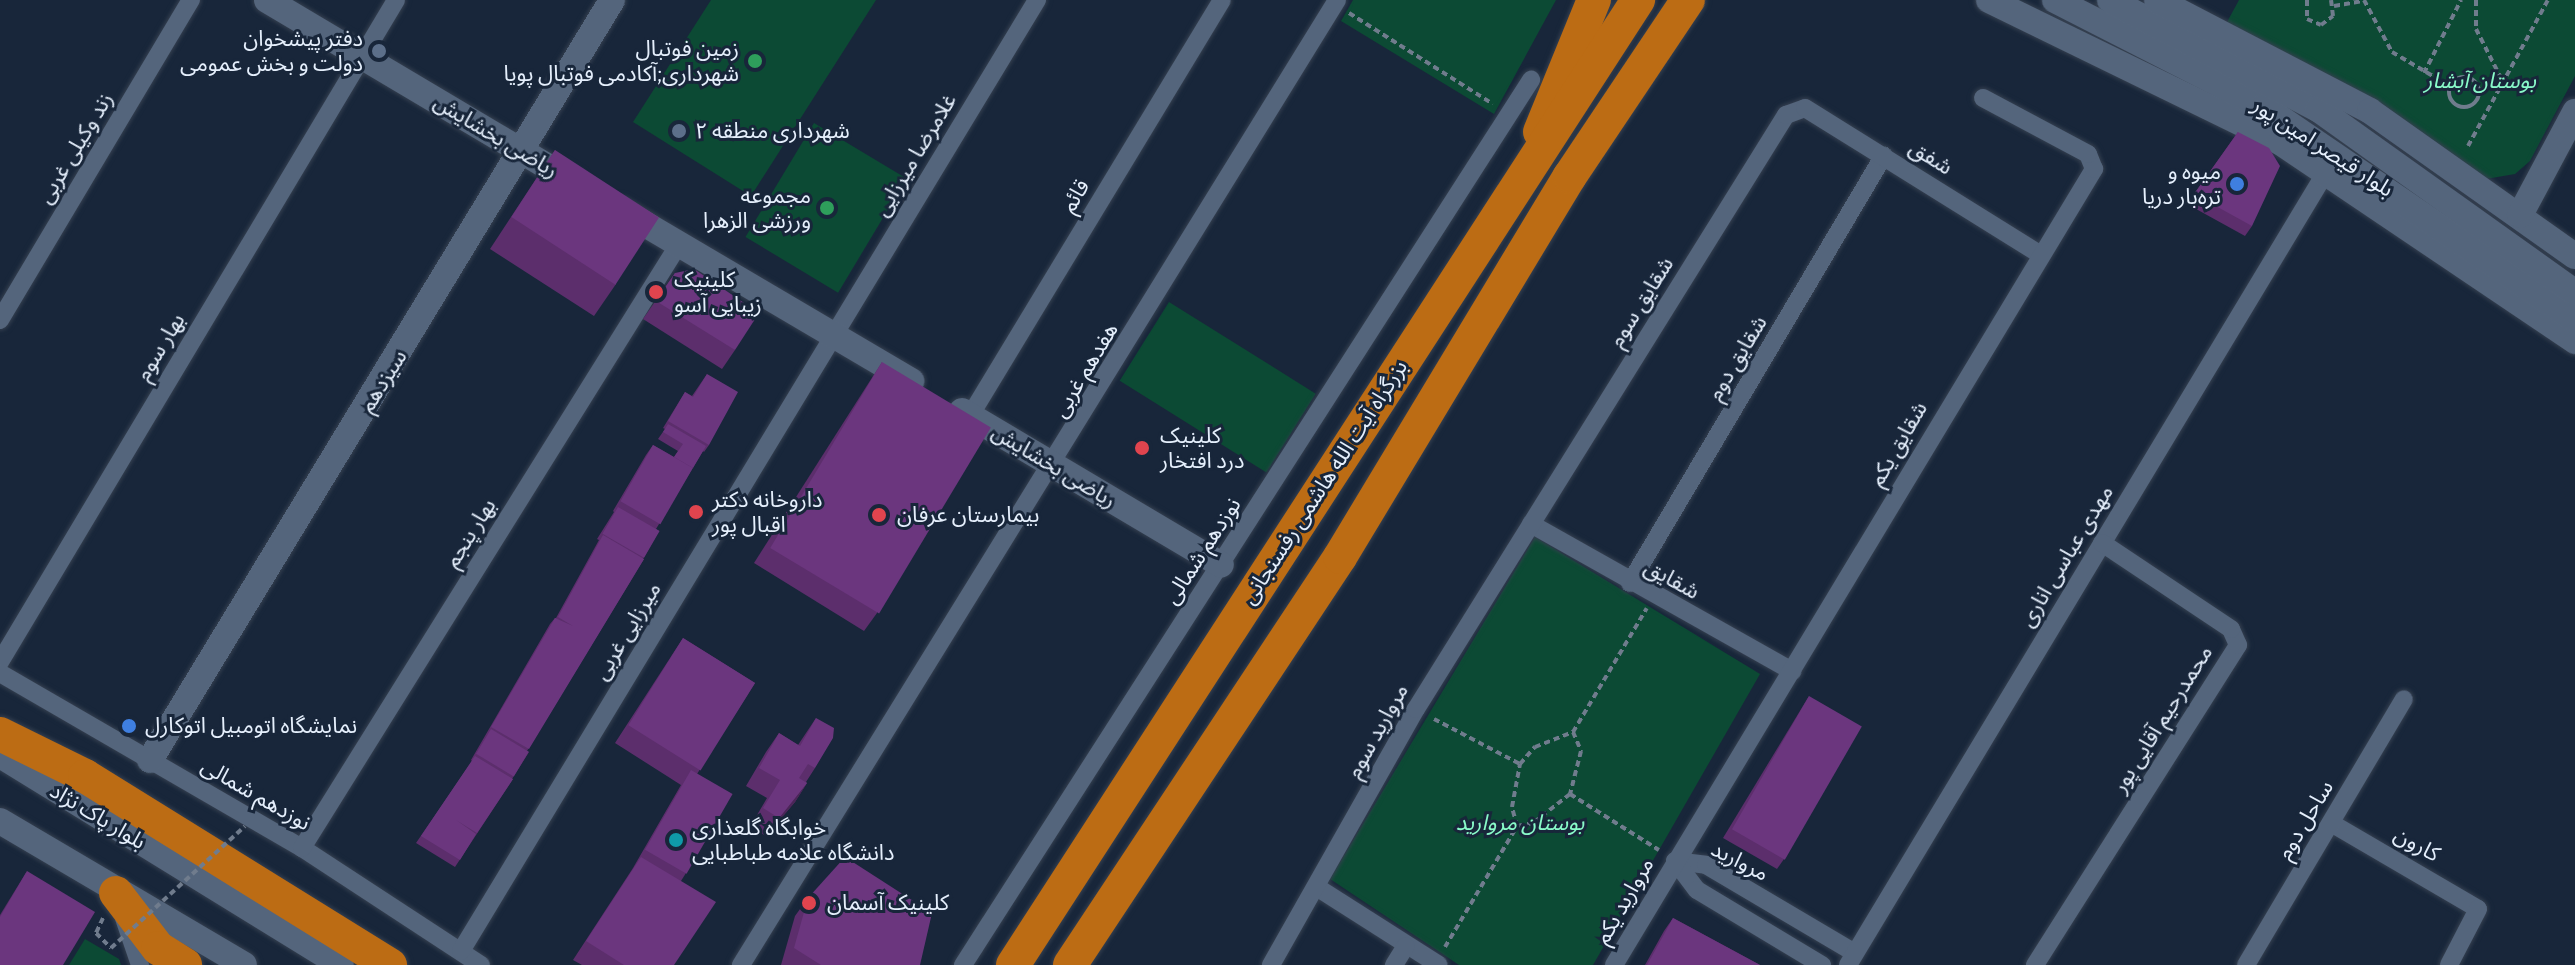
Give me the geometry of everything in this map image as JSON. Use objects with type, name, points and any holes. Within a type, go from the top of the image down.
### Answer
[{"type":"highway","points":[[1528,170],[1553,86],[1594,0]]},
{"type":"highway","name":"بزرگراه آیت الله هاشمی رفسنجانی","points":[[1013,965],[1638,0]]},
{"type":"highway","points":[[1070,965],[1340,557],[1570,176],[1688,0]]},
{"type":"highway","points":[[0,734],[85,776],[390,965]]},
{"type":"highway","points":[[116,893],[158,948],[185,965]]},
{"type":"highway","points":[[1001,965],[1045,915]]},
{"type":"main road","name":"ریاضی بخشایش","points":[[267,0],[1221,565]]},
{"type":"main road","name":"سیزدهم","points":[[150,760],[523,152],[612,0]]},
{"type":"main road","points":[[1989,0],[2239,119],[2326,172],[2575,341]]},
{"type":"main road","name":"بلوار قیصر امین پور","points":[[2055,0],[2264,107],[2575,319]]},
{"type":"main road","name":"بلوار قیصر امین پور","points":[[2110,0],[2318,109],[2575,292]]},
{"type":"main road","points":[[2157,0],[2370,111],[2575,256]]},
{"type":"main road","points":[[2520,215],[2575,112]]},
{"type":"main road","name":"بلوار پاک نژاد","points":[[0,755],[341,965]]},
{"type":"main road","points":[[0,821],[116,893],[169,919],[244,965]]},
{"type":"street","name":"زند وکیلی غربی","points":[[0,320],[191,0]]},
{"type":"street","name":"بهار سوم","points":[[0,662],[396,0]]},
{"type":"street","name":"غلامرضا میرزایی","points":[[834,336],[1037,0]]},
{"type":"street","name":"قائم","points":[[970,416],[1222,0]]},
{"type":"street","name":"هفدهم غربی","points":[[741,965],[1055,466],[1336,2]]},
{"type":"street","name":"نوزدهم شمالی","points":[[963,965],[1531,80]]},
{"type":"street","name":"شقایق یکم","points":[[1675,861],[1792,671],[2093,160],[1983,98]]},
{"type":"street","name":"شفق","points":[[1796,109],[1884,156],[2038,253]]},
{"type":"street","name":"شقایق سوم","points":[[1531,524],[1796,109]]},
{"type":"street","name":"شقایق دوم","points":[[1630,583],[1884,156]]},
{"type":"street","name":"مهدی عباسی اناری","points":[[1851,959],[2326,172]]},
{"type":"street","name":"بهار پنجم","points":[[302,848],[679,244]]},
{"type":"street","name":"میرزایی غربی","points":[[461,951],[834,336]]},
{"type":"street","name":"شقایق","points":[[1531,524],[1630,583],[1792,671]]},
{"type":"street","name":"مروارید سوم","points":[[1271,965],[1318,888],[1416,709],[1531,524]]},
{"type":"street","name":"محمدرحیم آقایی پور","points":[[2035,965],[2238,645],[2231,629],[2102,543]]},
{"type":"street","name":"نوزدهم شمالی","points":[[0,673],[302,848],[481,965]]},
{"type":"street","name":"ساحل دوم","points":[[2246,965],[2404,699]]},
{"type":"street","name":"کارون","points":[[2331,823],[2478,909],[2449,965]]},
{"type":"street","name":"مروارید","points":[[1675,861],[1706,865],[1851,959]]},
{"type":"street","name":"مروارید","points":[[1675,861],[1697,890],[1822,965]]},
{"type":"street","name":"مروارید یکم","points":[[1614,965],[1675,861]]},
{"type":"street","points":[[1318,888],[1437,964]]},
{"type":"street","points":[[116,893],[140,965]]},
{"type":"street","points":[[1394,965],[1406,946]]},
{"type":"path","points":[[2307,0],[2304,15],[2316,25],[2330,21],[2332,3],[2364,0],[2392,52],[2450,86],[2458,107],[2478,97],[2466,77],[2450,86]]},
{"type":"path","points":[[2424,73],[2461,0]]},
{"type":"path","points":[[2476,0],[2476,29],[2503,82]]},
{"type":"path","points":[[2468,146],[2548,0]]},
{"type":"path","points":[[1336,2],[1509,114]]},
{"type":"path","points":[[1437,964],[1517,826],[1512,796],[1520,764],[1544,741],[1573,732],[1648,606]]},
{"type":"path","points":[[1416,709],[1520,764]]},
{"type":"path","points":[[1517,826],[1543,817],[1570,794],[1581,751],[1573,732]]},
{"type":"path","points":[[1570,794],[1675,861]]},
{"type":"path","points":[[96,933],[111,948],[245,826]]},
{"type":"green space","name":"زمین فوتبال شهرداری;آکادمی فوتبال پویا","points":[[711,0],[876,0],[751,196],[633,122]]},
{"type":"green space","points":[[1353,0],[1556,0],[1494,114],[1341,21]]},
{"type":"green space","name":"بوستان آبشار","points":[[2239,0],[2575,0],[2575,76],[2530,161],[2515,174],[2486,179],[2227,22]]},
{"type":"green space","name":"مجموعه ورزشی الزهرا","points":[[814,123],[907,179],[838,293],[745,237]]},
{"type":"green space","points":[[1169,302],[1316,394],[1266,473],[1120,381]]},
{"type":"green space","name":"بوستان مروارید","points":[[1535,537],[1760,674],[1593,965],[1459,965],[1330,879]]},
{"type":"green space","points":[[85,939],[119,959],[121,965],[69,965]]},
{"type":"building","name":"میوه و تره‌بار دریا","points":[[2238,132],[2269,148],[2280,166],[2252,226],[2194,194]]},
{"type":"building","points":[[555,150],[659,218],[615,285],[511,217]]},
{"type":"building","points":[[694,269],[759,313],[735,350],[656,301],[675,273]]},
{"type":"building","points":[[882,362],[991,427],[879,613],[770,548]]},
{"type":"building","points":[[707,374],[738,392],[709,445],[668,421],[685,392],[693,397]]},
{"type":"building","points":[[668,424],[706,446],[693,468],[674,457],[683,444],[663,432]]},
{"type":"building","points":[[653,445],[693,468],[660,524],[620,501]]},
{"type":"building","points":[[618,507],[660,531],[644,558],[602,534]]},
{"type":"building","points":[[603,535],[644,559],[529,749],[491,727],[555,618],[573,626],[558,617]]},
{"type":"building","points":[[683,638],[755,683],[701,770],[628,725]]},
{"type":"building","points":[[1809,696],[1862,727],[1785,860],[1732,829]]},
{"type":"building","points":[[816,718],[834,728],[833,738],[815,768],[808,764],[799,778],[807,783],[779,818],[763,808],[780,780],[759,768],[779,733],[800,746]]},
{"type":"building","points":[[491,729],[529,752],[514,777],[476,754]]},
{"type":"building","points":[[475,756],[513,779],[477,833],[456,820],[476,834],[460,860],[421,836]]},
{"type":"building","name":"خوابگاه گلعذاری دانشگاه علامه طباطبایی","points":[[691,770],[733,794],[687,874],[645,850]]},
{"type":"building","points":[[641,857],[716,902],[674,965],[624,965],[586,941]]},
{"type":"building","points":[[845,857],[932,913],[920,965],[821,965],[794,948],[808,898]]},
{"type":"building","points":[[27,871],[95,912],[63,965],[0,965],[0,917]]},
{"type":"building","points":[[1673,918],[1760,965],[1647,965]]},
{"type":"place","name":"دفتر پیشخوان دولت و بخش عمومی","points":[[379,51]]},
{"type":"place","name":"زمین فوتبال شهرداری;آکادمی فوتبال پویا","points":[[755,61]]},
{"type":"place","name":"شهرداری منطقه ۲","points":[[679,131]]},
{"type":"place","name":"میوه و تره‌بار دریا","points":[[2237,184]]},
{"type":"place","name":"مجموعه ورزشی الزهرا","points":[[827,208]]},
{"type":"place","name":"کلینیک زیبایی آسو","points":[[656,292]]},
{"type":"place","name":"کلینیک درد افتخار","points":[[1142,448]]},
{"type":"place","name":"داروخانه دکتر اقبال پور","points":[[696,512]]},
{"type":"place","name":"بیمارستان عرفان","points":[[879,515]]},
{"type":"place","name":"نمایشگاه اتومبیل اتوکارل","points":[[129,726]]},
{"type":"place","name":"خوابگاه گلعذاری دانشگاه علامه طباطبایی","points":[[676,840]]},
{"type":"place","name":"کلینیک آسمان","points":[[809,903]]}]
